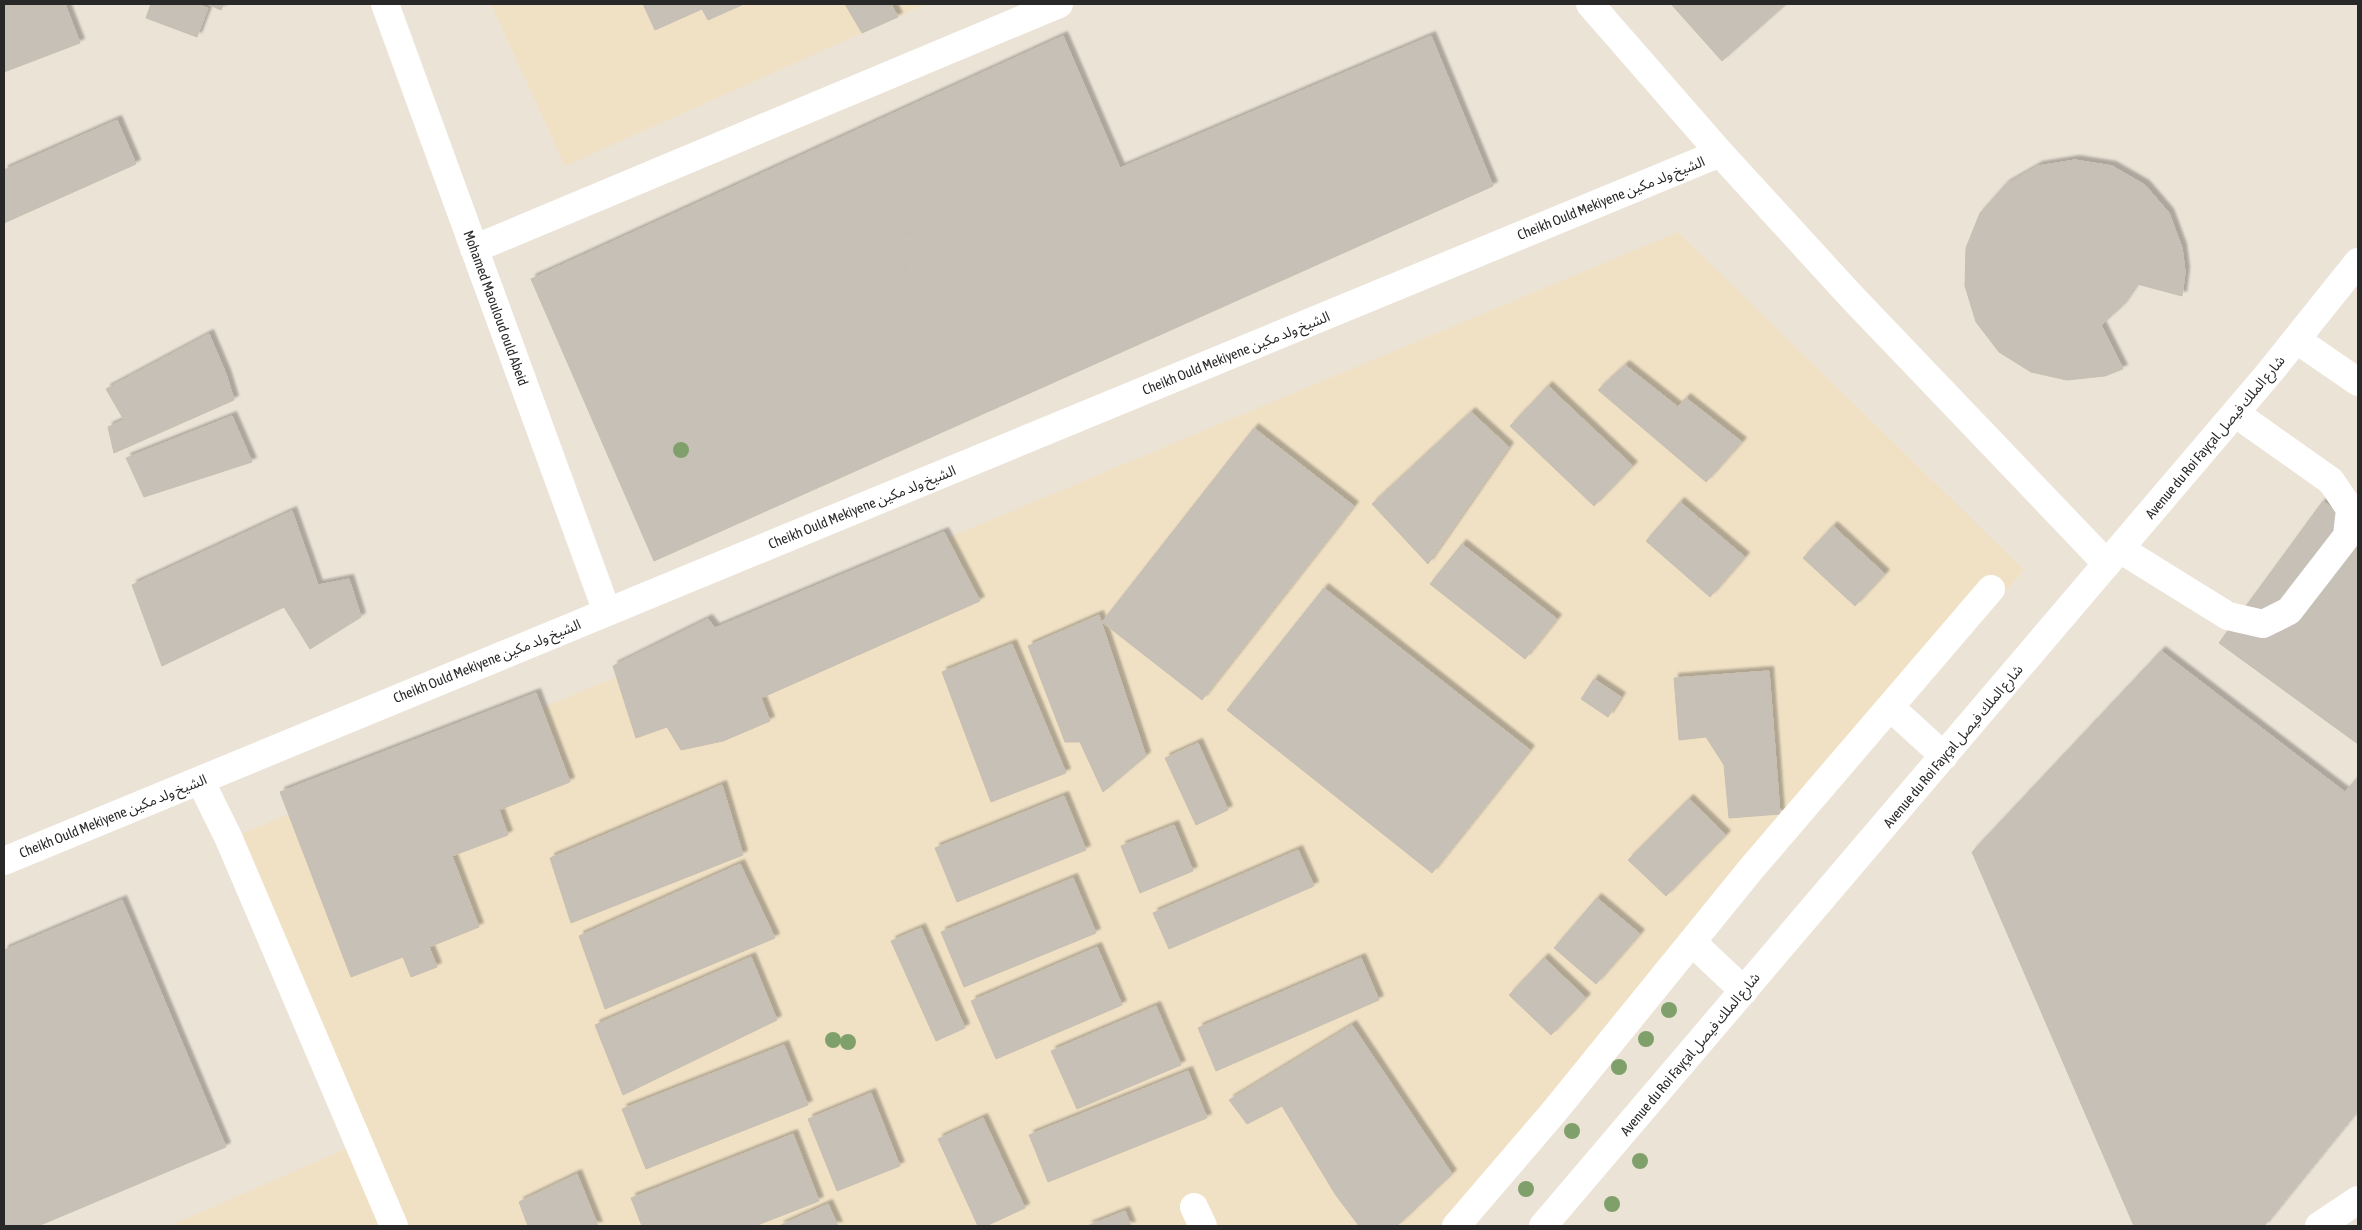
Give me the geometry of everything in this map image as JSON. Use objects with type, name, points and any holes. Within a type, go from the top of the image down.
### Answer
[{"type":"street","name":"Mohamed Maouloud ould Abeid","points":[[385,4],[607,612]]},
{"type":"street","points":[[474,248],[1059,4]]},
{"type":"street","points":[[1590,4],[1720,153],[1864,310],[2114,556],[2228,616],[2263,624],[2289,611],[2347,536],[2350,509],[2331,481],[2234,413]]},
{"type":"street","name":"Cheikh Ould Mekiyene الشيخ ولد مكين","points":[[4,861],[1720,153]]},
{"type":"street","name":"Avenue du Roi Fayçal شارع الملك فيصل","points":[[1543,1226],[2297,340],[2358,262]]},
{"type":"street","points":[[2297,340],[2358,382]]},
{"type":"street","points":[[1456,1226],[1553,1113],[1751,869],[1991,589]]},
{"type":"street","points":[[1890,707],[1944,756]]},
{"type":"street","points":[[200,780],[229,840],[394,1226]]},
{"type":"street","points":[[1692,942],[1744,991]]},
{"type":"street","points":[[2319,1226],[2358,1200]]},
{"type":"shaded area","points":[[491,4],[927,4],[565,166]]},
{"type":"shaded area","points":[[1678,232],[2024,570],[1455,1226],[169,1226],[352,1146],[229,839]]},
{"type":"building","points":[[65,4],[80,43],[4,72],[4,5]]},
{"type":"building","points":[[151,4],[195,4],[208,8],[197,37],[146,18]]},
{"type":"building","points":[[207,4],[224,4],[221,10]]},
{"type":"building","points":[[643,4],[744,4],[708,20],[702,9],[655,30]]},
{"type":"building","points":[[845,4],[891,4],[898,17],[862,33]]},
{"type":"building","points":[[1671,4],[1786,4],[1722,61]]},
{"type":"building","points":[[1063,36],[1120,168],[1431,36],[1493,186],[654,561],[531,279]],"holes":[[[1023,192],[1089,321],[960,379],[891,239]]]},
{"type":"building","points":[[117,120],[136,164],[4,223],[4,170]]},
{"type":"building","points":[[2075,160],[2112,166],[2145,185],[2169,213],[2182,248],[2185,272],[2182,296],[2137,284],[2121,307],[2101,325],[2123,369],[2105,376],[2067,380],[2031,372],[1999,352],[1976,322],[1965,286],[1966,248],[1980,213],[2005,185],[2038,166]]},
{"type":"building","points":[[1023,192],[1089,321],[960,379],[891,239]]},
{"type":"building","points":[[209,334],[226,374],[124,420],[106,389]]},
{"type":"building","points":[[1625,365],[1678,407],[1686,398],[1742,442],[1706,482],[1598,390]]},
{"type":"building","points":[[226,374],[234,400],[114,453],[108,427]]},
{"type":"building","points":[[1548,386],[1633,466],[1594,506],[1510,426]]},
{"type":"building","points":[[1471,412],[1509,447],[1428,564],[1372,504]]},
{"type":"building","points":[[232,416],[252,462],[144,497],[126,458]]},
{"type":"building","points":[[1254,428],[1354,506],[1202,700],[1102,622]]},
{"type":"building","points":[[2323,501],[2358,527],[2358,744],[2219,643]]},
{"type":"building","points":[[1680,502],[1745,557],[1710,597],[1646,541]]},
{"type":"building","points":[[292,511],[318,585],[349,579],[361,617],[310,649],[284,607],[162,666],[132,585]]},
{"type":"building","points":[[1833,526],[1885,574],[1855,606],[1803,558]]},
{"type":"building","points":[[944,532],[980,601],[761,698],[770,721],[723,741],[681,750],[667,727],[636,738],[613,666],[708,619],[715,628]]},
{"type":"building","points":[[1462,544],[1557,619],[1525,659],[1430,584]]},
{"type":"building","points":[[1324,588],[1530,750],[1432,873],[1227,710]]},
{"type":"building","points":[[1099,615],[1146,756],[1103,792],[1080,742],[1065,742],[1028,646]]},
{"type":"building","points":[[1012,644],[1066,773],[991,802],[942,672]]},
{"type":"building","points":[[2161,651],[2345,792],[2358,777],[2358,1110],[2264,1226],[2134,1226],[1972,852]]},
{"type":"building","points":[[1769,671],[1780,814],[1729,818],[1724,765],[1706,737],[1679,740],[1674,678]]},
{"type":"building","points":[[1594,679],[1621,697],[1608,717],[1581,699]]},
{"type":"building","points":[[536,693],[570,782],[499,810],[508,835],[452,856],[479,927],[429,947],[437,967],[411,977],[403,957],[351,977],[280,792]]},
{"type":"building","points":[[1198,743],[1228,810],[1196,825],[1165,758]]},
{"type":"building","points":[[722,785],[743,855],[571,923],[550,858]]},
{"type":"building","points":[[1064,796],[1086,850],[957,902],[935,848]]},
{"type":"building","points":[[1689,799],[1726,835],[1666,896],[1628,860]]},
{"type":"building","points":[[1174,825],[1193,871],[1140,893],[1121,846]]},
{"type":"building","points":[[1298,850],[1314,886],[1169,949],[1153,913]]},
{"type":"building","points":[[740,864],[775,938],[605,1009],[579,936]]},
{"type":"building","points":[[1073,878],[1096,933],[964,987],[941,932]]},
{"type":"building","points":[[1597,898],[1640,934],[1596,984],[1554,948]]},
{"type":"building","points":[[122,900],[226,1147],[38,1226],[4,1226],[4,950]]},
{"type":"building","points":[[921,928],[965,1028],[936,1041],[891,941]]},
{"type":"building","points":[[1097,947],[1122,1005],[996,1059],[971,1001]]},
{"type":"building","points":[[751,957],[777,1020],[623,1095],[595,1025]]},
{"type":"building","points":[[1361,958],[1379,1000],[1216,1071],[1198,1028]]},
{"type":"building","points":[[1544,958],[1586,998],[1551,1035],[1509,995]]},
{"type":"building","points":[[1156,1006],[1181,1065],[1077,1109],[1051,1051]]},
{"type":"building","points":[[1352,1025],[1452,1174],[1397,1226],[1359,1226],[1335,1194],[1282,1106],[1247,1124],[1229,1100]]},
{"type":"building","points":[[784,1045],[808,1105],[646,1169],[622,1109]]},
{"type":"building","points":[[1188,1071],[1207,1118],[1048,1182],[1029,1135]]},
{"type":"building","points":[[871,1093],[900,1166],[837,1191],[808,1119]]},
{"type":"building","points":[[983,1118],[1025,1208],[986,1226],[978,1226],[938,1139]]},
{"type":"building","points":[[793,1134],[819,1201],[755,1226],[642,1226],[631,1198]]},
{"type":"building","points":[[577,1174],[598,1226],[528,1226],[519,1202]]},
{"type":"building","points":[[828,1204],[838,1226],[779,1226]]},
{"type":"building","points":[[1125,1211],[1131,1226],[1087,1226]]}]
